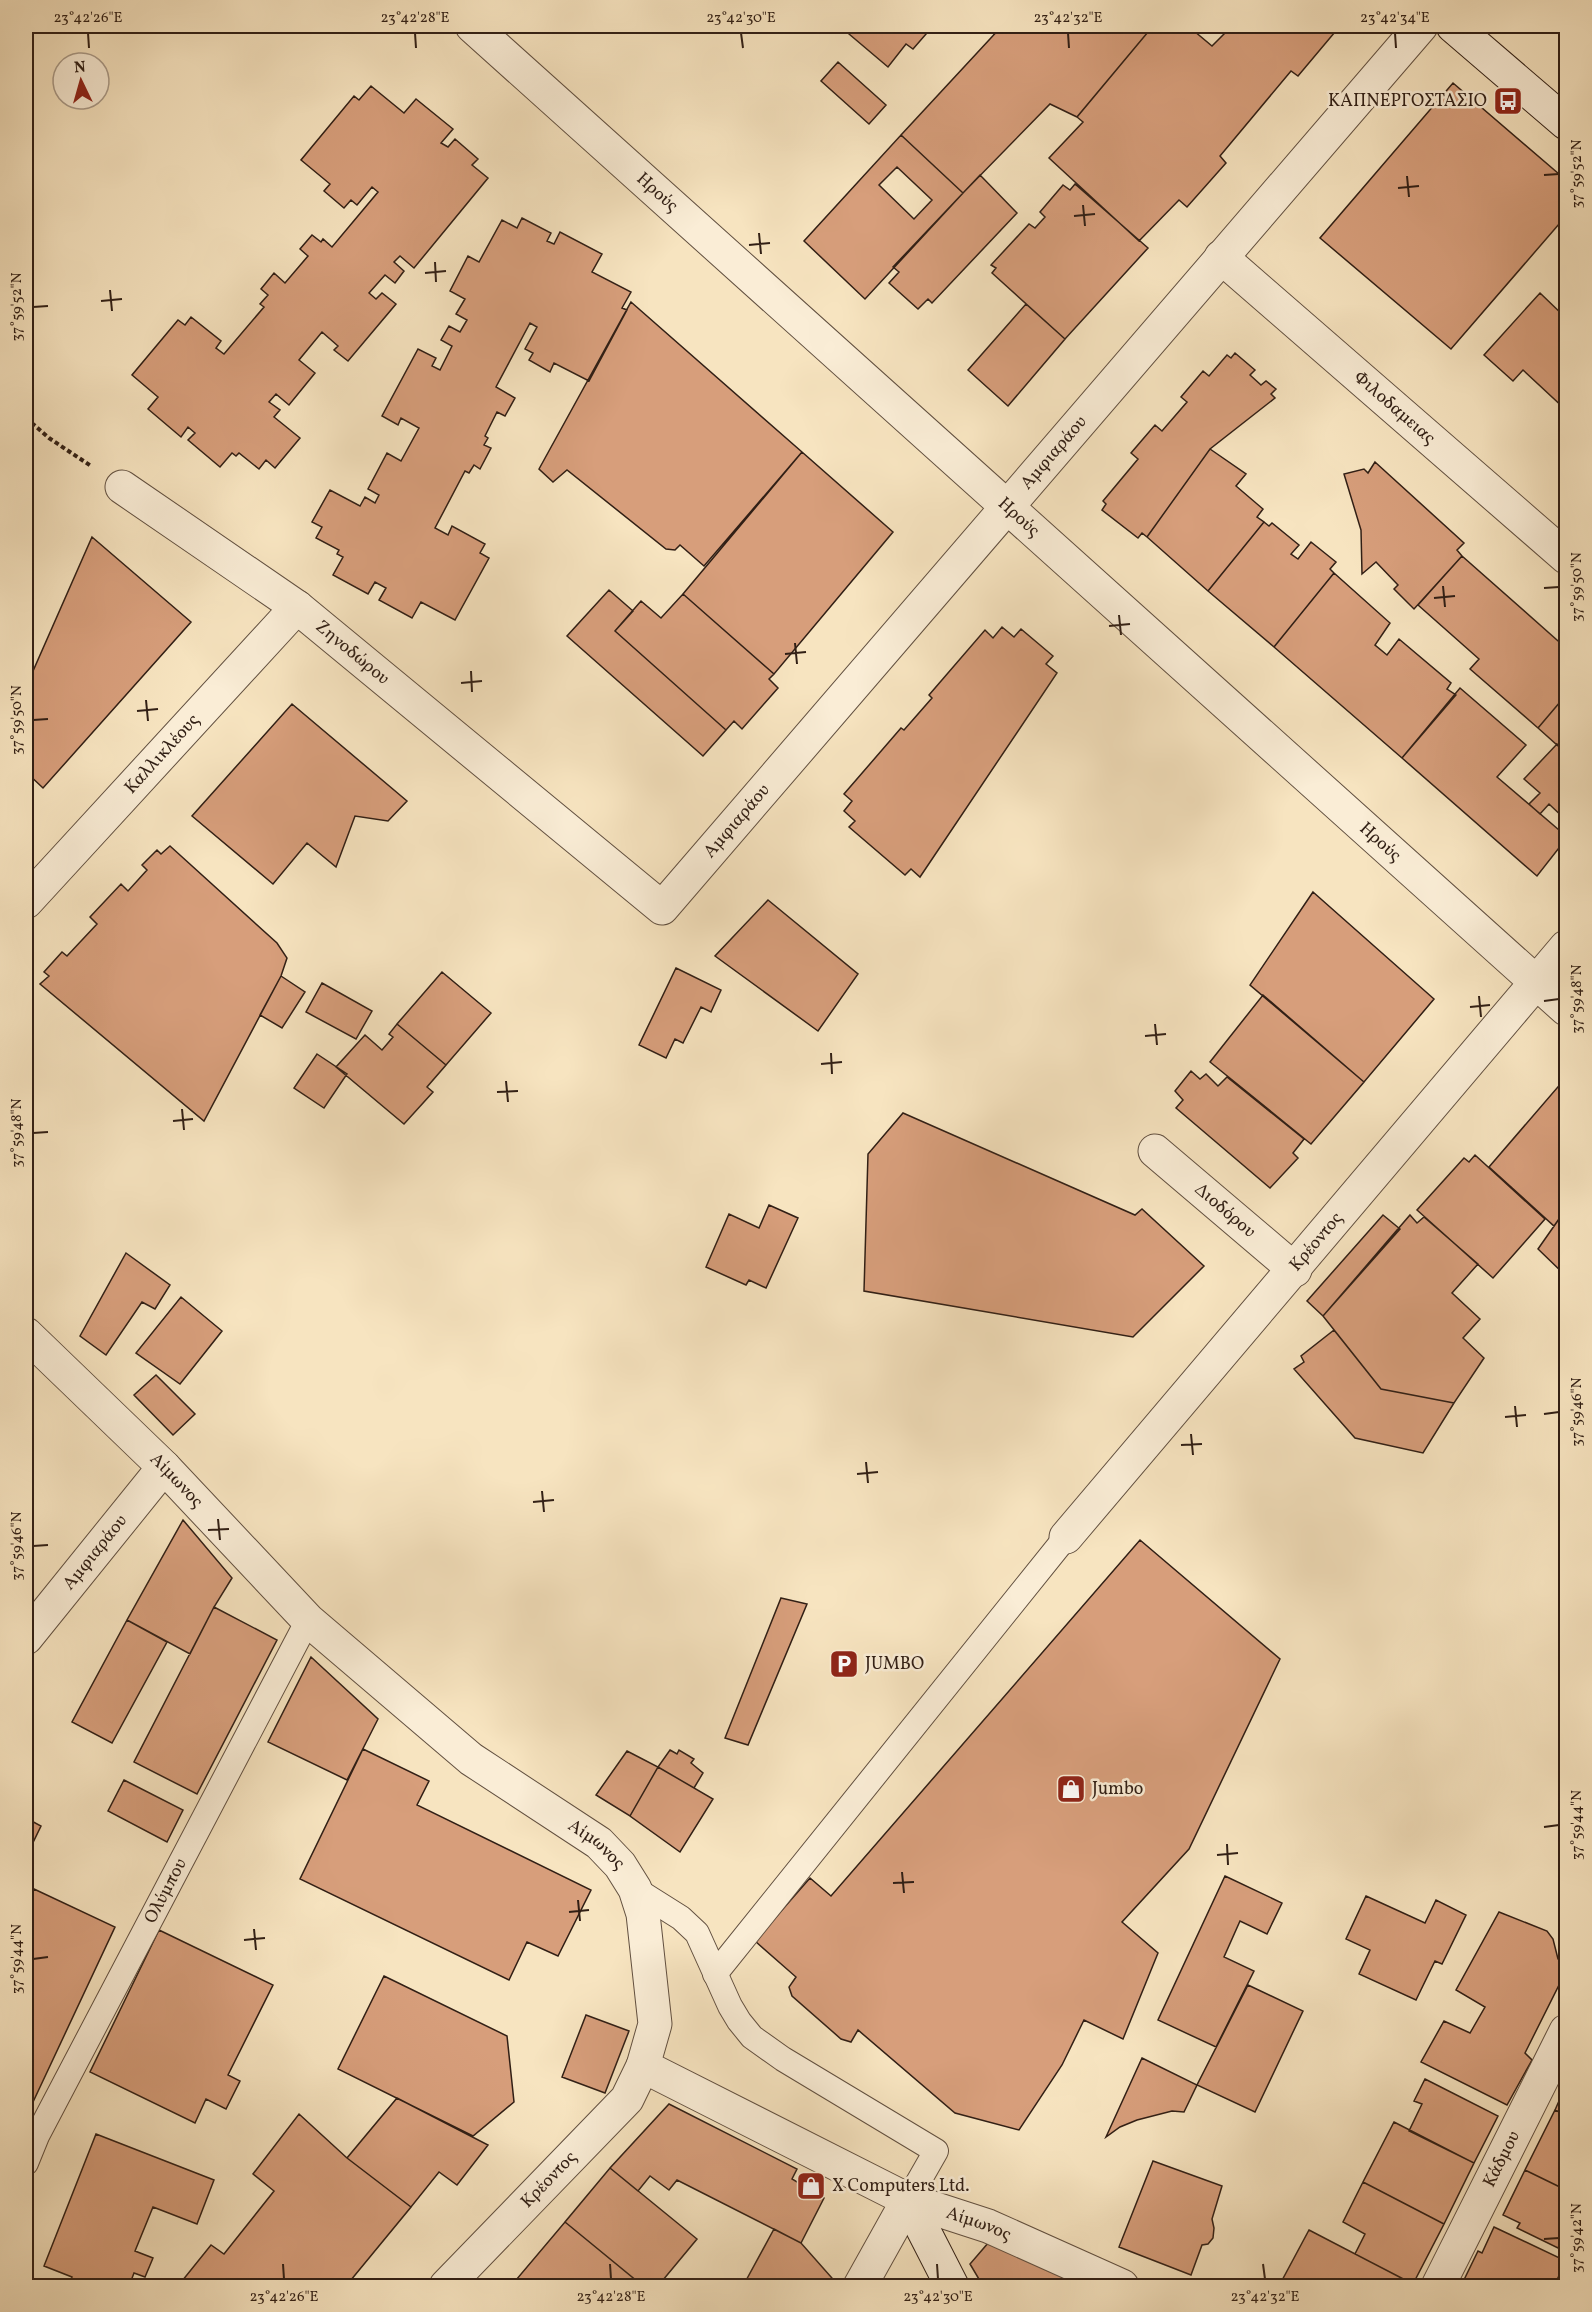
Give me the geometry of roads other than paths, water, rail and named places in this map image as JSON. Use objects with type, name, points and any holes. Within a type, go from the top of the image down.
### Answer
[{"type":"street","name":"Ηρούς","points":[[472,26],[1566,1009]]},
{"type":"street","name":"Αμφιαράου","points":[[662,908],[1421,26]]},
{"type":"street","points":[[1453,26],[1566,123]]},
{"type":"street","name":"Φιλοδαμειας","points":[[1221,257],[1566,557]]},
{"type":"street","name":"Ζηνοδώρου","points":[[122,487],[297,607],[662,908]]},
{"type":"street","name":"Καλλικλέους","points":[[26,902],[297,607]]},
{"type":"street","name":"Κρέοντος","points":[[1066,1537],[1295,1270],[1566,947]]},
{"type":"street","name":"Διοδόρου","points":[[1155,1150],[1295,1270]]},
{"type":"street","name":"Αίμωνος","points":[[26,1334],[164,1467],[308,1620],[471,1759],[599,1843],[620,1865],[635,1889],[644,1914],[655,2024],[643,2066],[908,2200],[988,2226],[1122,2286]]},
{"type":"street","name":"Αμφιαράου","points":[[26,1638],[164,1467]]},
{"type":"street","name":"Κάδμου","points":[[1438,2286],[1566,2031]]},
{"type":"street","name":"Κρέοντος","points":[[446,2286],[627,2099],[643,2066]]},
{"type":"street","points":[[860,2286],[908,2200]]},
{"type":"street","points":[[908,2200],[952,2286]]},
{"type":"lane","points":[[715,1974],[1066,1537]]},
{"type":"lane","name":"Ολύμπου","points":[[26,2163],[37,2136],[308,1620]]},
{"type":"lane","points":[[635,1889],[681,1918],[698,1933],[739,2022],[752,2037],[783,2059],[936,2151],[908,2200]]},
{"type":"place","name":"ΚΑΠΝΕΡΓΟΣΤΑΣΙΟ","points":[[1508,101]]},
{"type":"place","name":"JUMBO","points":[[844,1664]]},
{"type":"place","name":"Jumbo","points":[[1071,1789]]},
{"type":"place","name":"X Computers Ltd.","points":[[811,2186]]}]
